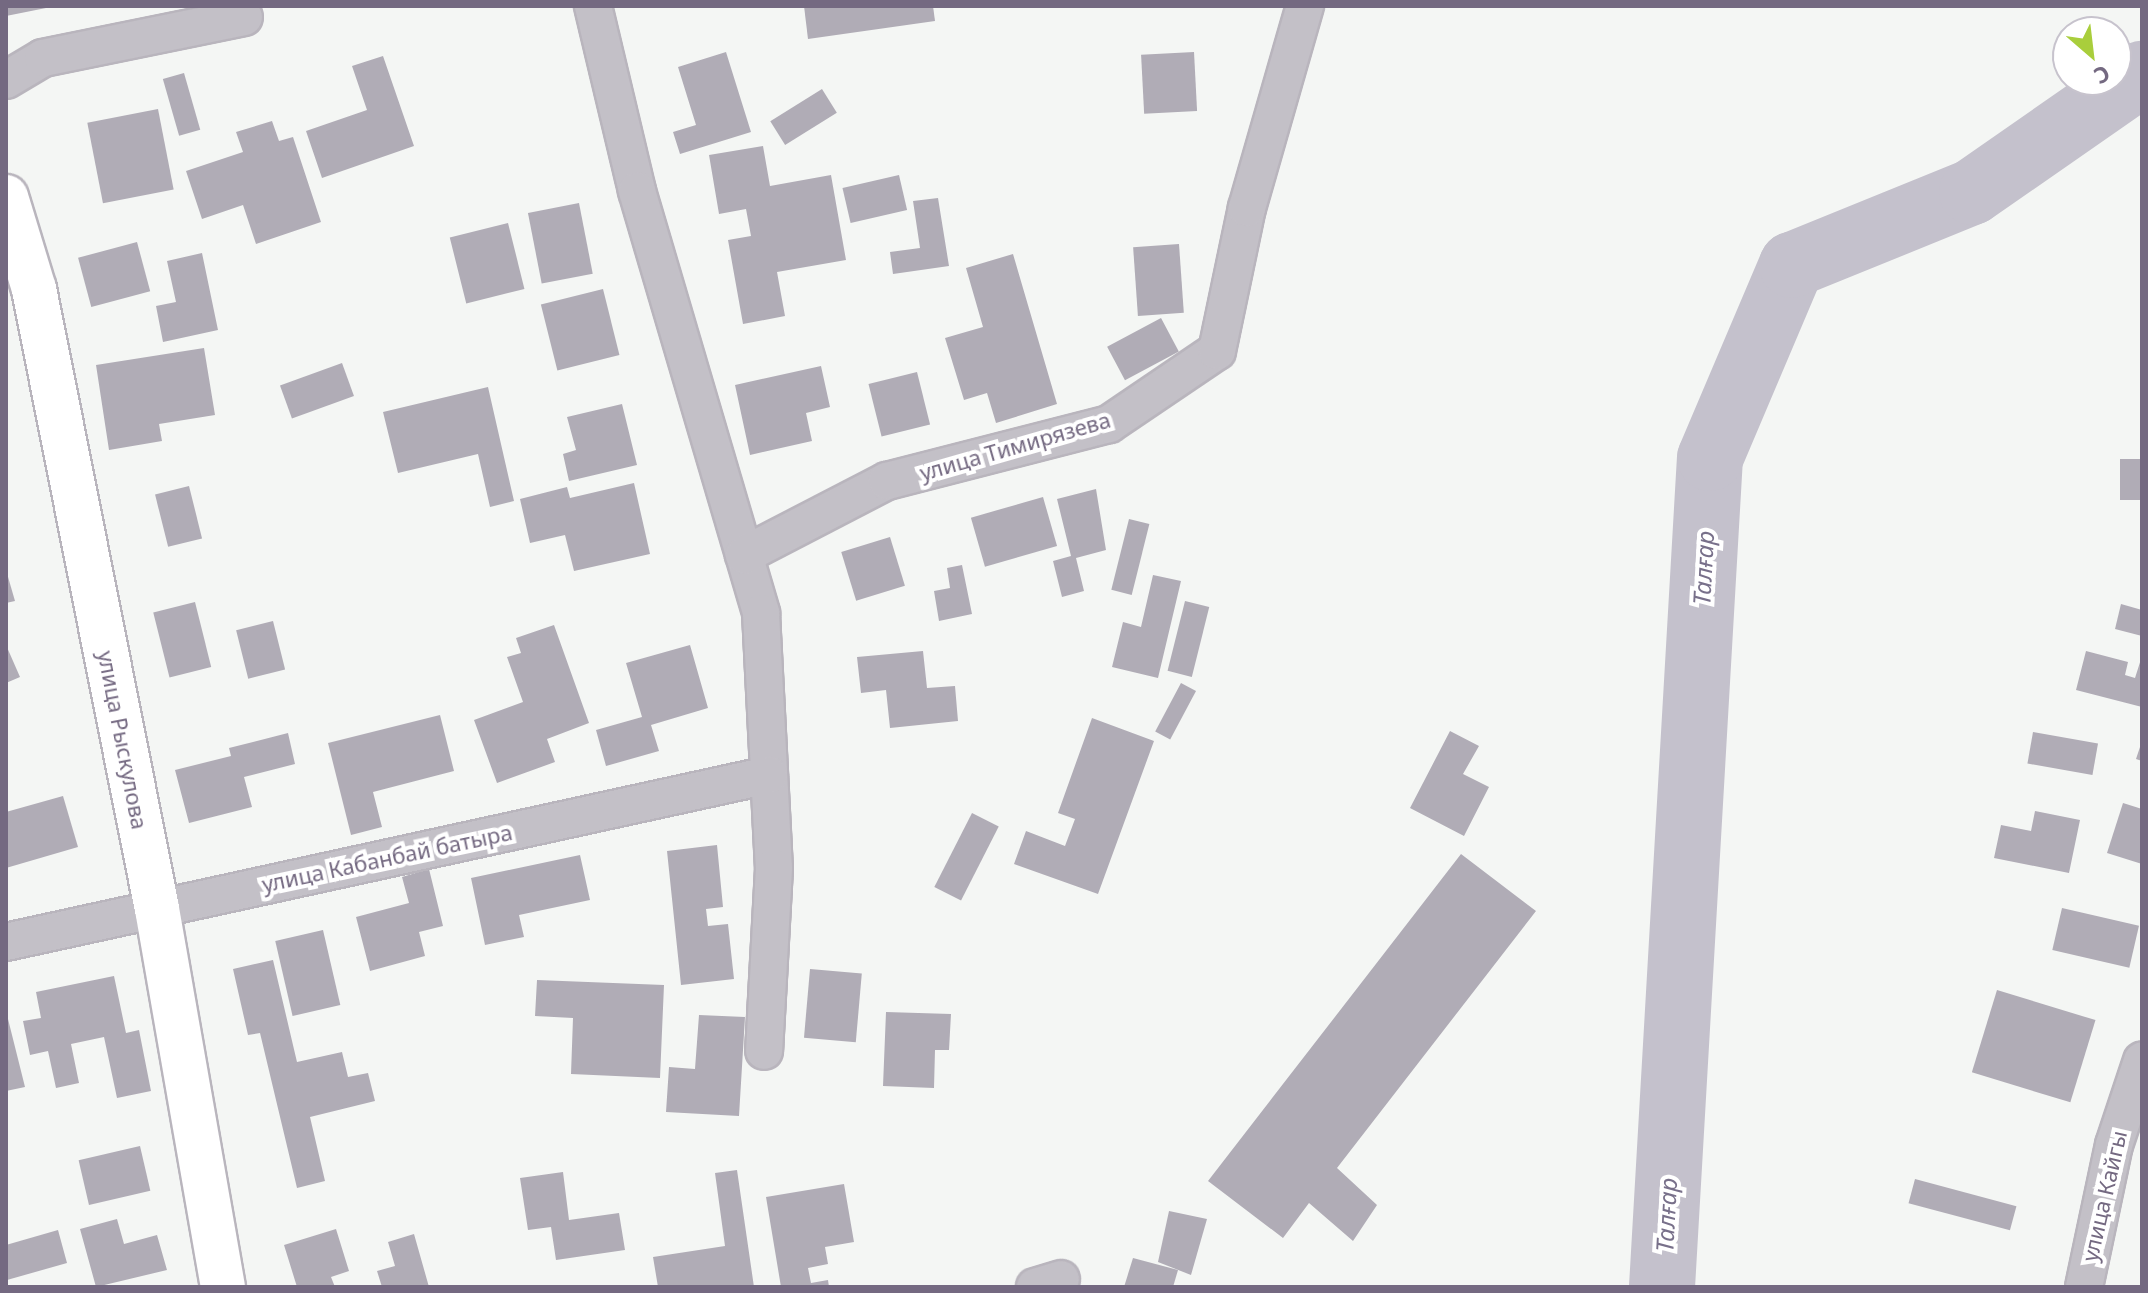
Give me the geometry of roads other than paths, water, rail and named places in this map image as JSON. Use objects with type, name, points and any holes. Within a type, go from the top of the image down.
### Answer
[{"type":"street","points":[[593,6],[637,191],[761,613],[774,868],[764,1051]]},
{"type":"street","name":"улица Тимирязева","points":[[744,555],[887,481],[1109,424],[1217,351],[1247,208],[1305,6]]},
{"type":"street","points":[[6,80],[43,58],[244,17]]},
{"type":"street","name":"улица Рыскулова","points":[[6,197],[34,289],[157,909],[223,1287]]},
{"type":"street","name":"улица Кабанбай батыра","points":[[6,942],[769,775]]},
{"type":"street","name":"улица Кайгы","points":[[2084,1287],[2114,1145],[2142,1061]]},
{"type":"waterway","name":"Талғар","points":[[1662,1287],[1710,458],[1792,265],[1972,192],[2142,74]]}]
